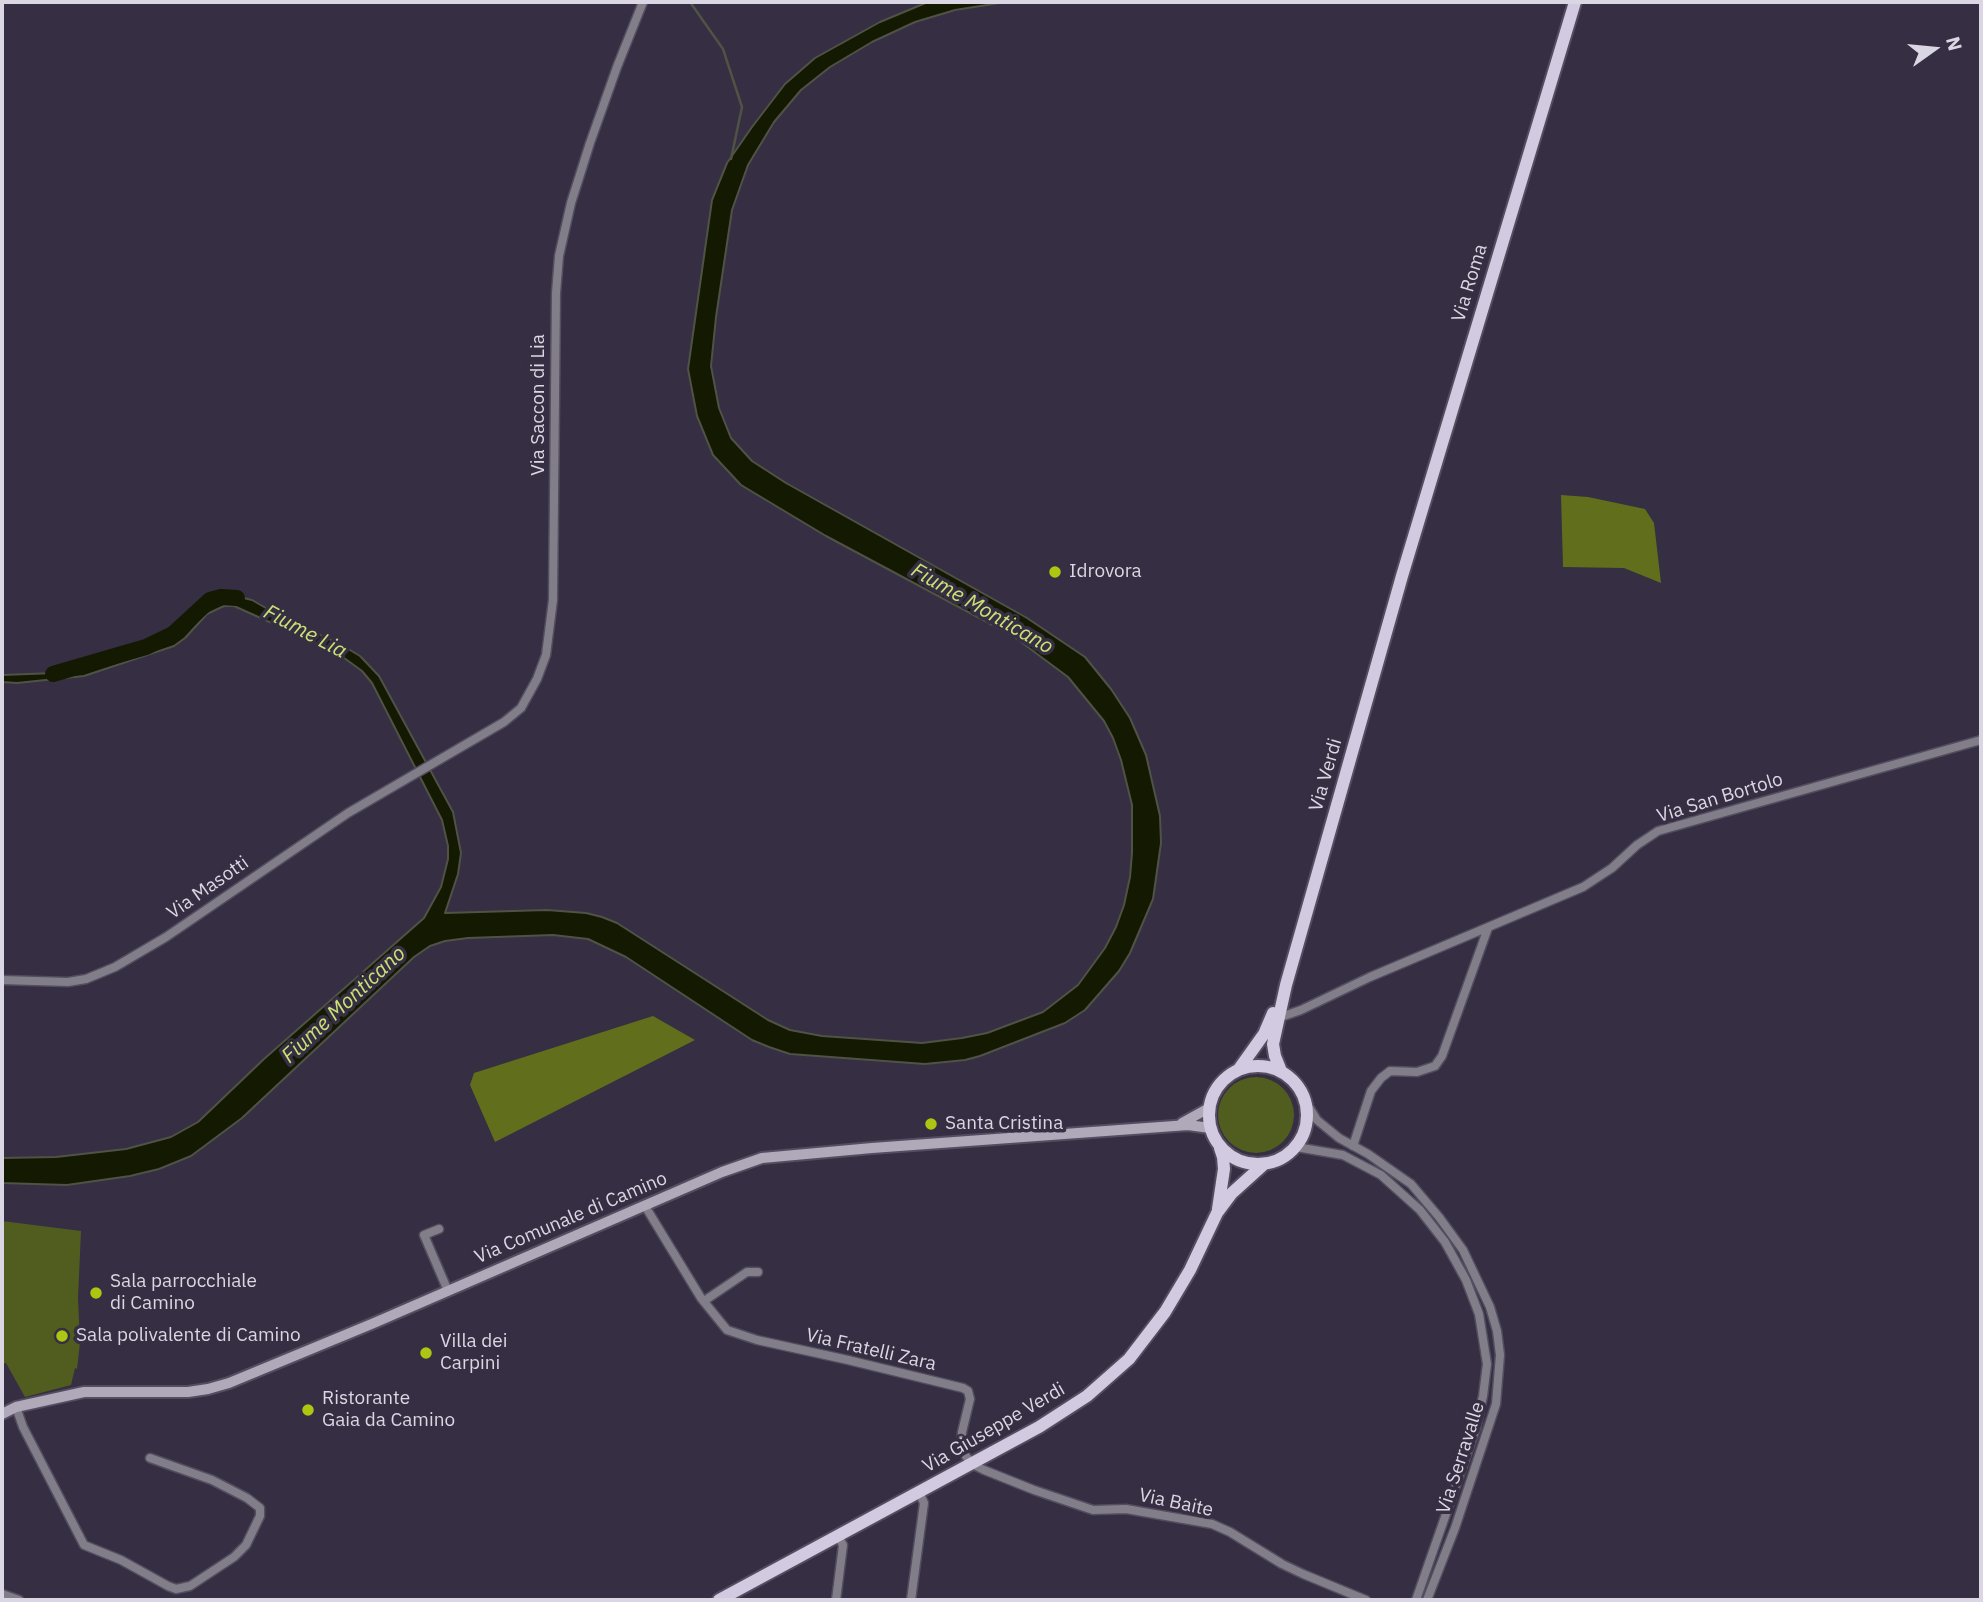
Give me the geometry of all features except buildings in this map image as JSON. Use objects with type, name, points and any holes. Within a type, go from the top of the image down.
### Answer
[{"type":"main road","name":"Via Roma","points":[[1402,576],[1576,2]]},
{"type":"main road","name":"Via Verdi","points":[[1286,985],[1402,576]]},
{"type":"main road","points":[[1281,1071],[1273,1044],[1286,985]]},
{"type":"main road","points":[[1240,1069],[1264,1034],[1286,985]]},
{"type":"main road","points":[[1217,1213],[1224,1169],[1223,1157],[1210,1128],[1209,1108],[1219,1084],[1228,1075],[1253,1065],[1268,1066],[1293,1079],[1307,1104],[1308,1119],[1304,1134],[1287,1156],[1263,1165],[1246,1163],[1230,1156],[1218,1144]]},
{"type":"main road","points":[[1217,1213],[1232,1193],[1263,1165]]},
{"type":"main road","name":"Via Giuseppe Verdi","points":[[719,1600],[1040,1427],[1087,1396],[1129,1359],[1165,1312],[1190,1270],[1217,1213]]},
{"type":"street","name":"Via Saccon di Lia","points":[[416,773],[504,722],[521,708],[546,655],[554,600],[556,293],[559,256],[571,203],[590,143],[643,2]]},
{"type":"street","name":"Via San Bortolo","points":[[1278,1018],[1583,887],[1658,831],[1981,740]]},
{"type":"street","name":"Via Masotti","points":[[2,980],[68,982],[104,973],[166,937],[348,813],[416,773]]},
{"type":"street","points":[[1353,1146],[1371,1091],[1381,1078],[1390,1071],[1417,1072],[1435,1066],[1488,928]]},
{"type":"street","name":"Via Serravalle","points":[[1307,1104],[1317,1120],[1339,1138],[1368,1154],[1411,1184],[1463,1250],[1490,1307],[1497,1331],[1500,1355],[1496,1404],[1455,1528],[1427,1600]]},
{"type":"street","name":"Via Comunale di Camino","points":[[1172,1127],[1209,1108]]},
{"type":"street","name":"Via Comunale di Camino","points":[[2,1414],[16,1408],[84,1392],[188,1392],[208,1390],[247,1377],[722,1172],[762,1158],[1172,1127],[1210,1128]]},
{"type":"street","name":"Via Serravalle","points":[[1296,1147],[1343,1154],[1381,1175],[1420,1210],[1445,1242],[1466,1280],[1479,1314],[1487,1364],[1476,1428],[1416,1600]]},
{"type":"street","name":"Via Fratelli Zara","points":[[645,1206],[704,1301],[727,1330],[757,1340],[953,1385],[968,1391],[970,1399],[962,1432],[962,1451],[972,1464]]},
{"type":"street","points":[[439,1229],[424,1235],[448,1291]]},
{"type":"street","points":[[704,1301],[747,1272],[758,1272]]},
{"type":"street","points":[[16,1408],[23,1427],[84,1545],[121,1560],[168,1586],[176,1589],[190,1586],[226,1563],[246,1545],[260,1516],[260,1508],[256,1503],[212,1480],[150,1458]]},
{"type":"street","name":"Via Baite","points":[[972,1464],[1034,1490],[1093,1510],[1126,1509],[1212,1524],[1282,1564],[1366,1600]]},
{"type":"street","points":[[911,1600],[924,1503],[919,1492]]},
{"type":"street","points":[[836,1600],[843,1545],[838,1536]]},
{"type":"street","points":[[2,1594],[19,1600]]},
{"type":"green space","points":[[1561,495],[1588,497],[1645,509],[1654,523],[1661,583],[1624,568],[1563,567]]},
{"type":"green space","points":[[653,1016],[695,1040],[495,1142],[470,1085],[474,1073]]},
{"type":"green space","points":[[1256,1077],[1270,1080],[1283,1088],[1291,1101],[1294,1115],[1291,1129],[1283,1142],[1270,1150],[1256,1153],[1242,1150],[1229,1142],[1221,1129],[1218,1115],[1221,1101],[1229,1088],[1242,1080]]},
{"type":"green space","points":[[2,1221],[81,1231],[78,1298],[80,1343],[77,1369],[75,1368],[71,1385],[25,1397],[6,1363],[2,1364]]},
{"type":"water","name":"Fiume Monticano","points":[[928,2],[1006,2],[955,10],[915,22],[872,42],[830,67],[801,90],[774,122],[748,165],[732,210],[716,317],[711,366],[719,408],[731,438],[752,461],[786,483],[1027,618],[1085,657],[1111,689],[1130,718],[1146,755],[1160,816],[1161,843],[1153,899],[1130,953],[1119,971],[1085,1010],[1065,1023],[980,1056],[925,1064],[790,1054],[769,1047],[752,1040],[626,957],[588,939],[553,935],[445,941],[430,946],[414,957],[242,1118],[191,1156],[159,1169],[130,1176],[67,1185],[2,1183],[2,1158],[56,1157],[126,1149],[171,1137],[198,1122],[264,1059],[424,918],[441,887],[448,859],[442,820],[372,683],[362,671],[336,652],[234,606],[224,606],[207,614],[174,646],[84,676],[2,682],[2,675],[55,673],[149,648],[179,633],[211,602],[227,594],[252,600],[285,619],[340,644],[360,656],[379,676],[453,812],[461,853],[458,874],[445,913],[547,910],[602,917],[617,923],[768,1020],[790,1030],[822,1036],[922,1043],[962,1038],[987,1033],[1043,1012],[1078,985],[1105,948],[1116,927],[1130,877],[1132,805],[1121,760],[1104,721],[1068,677],[1013,636],[826,536],[741,485],[713,455],[697,416],[688,369],[712,200],[727,163],[785,84],[815,58],[880,22]]},
{"type":"waterway","points":[[690,2],[723,49],[742,107],[731,159]]},
{"type":"waterway","name":"Fiume Lia","points":[[53,674],[146,647],[173,634],[210,600],[221,597],[237,598]]},
{"type":"place","name":"Idrovora","points":[[1055,572]]},
{"type":"place","name":"Santa Cristina","points":[[931,1124]]},
{"type":"place","name":"Sala parrocchiale di Camino","points":[[96,1293]]},
{"type":"place","name":"Sala polivalente di Camino","points":[[62,1336]]},
{"type":"place","name":"Villa dei Carpini","points":[[426,1353]]},
{"type":"place","name":"Ristorante Gaia da Camino","points":[[308,1410]]}]
